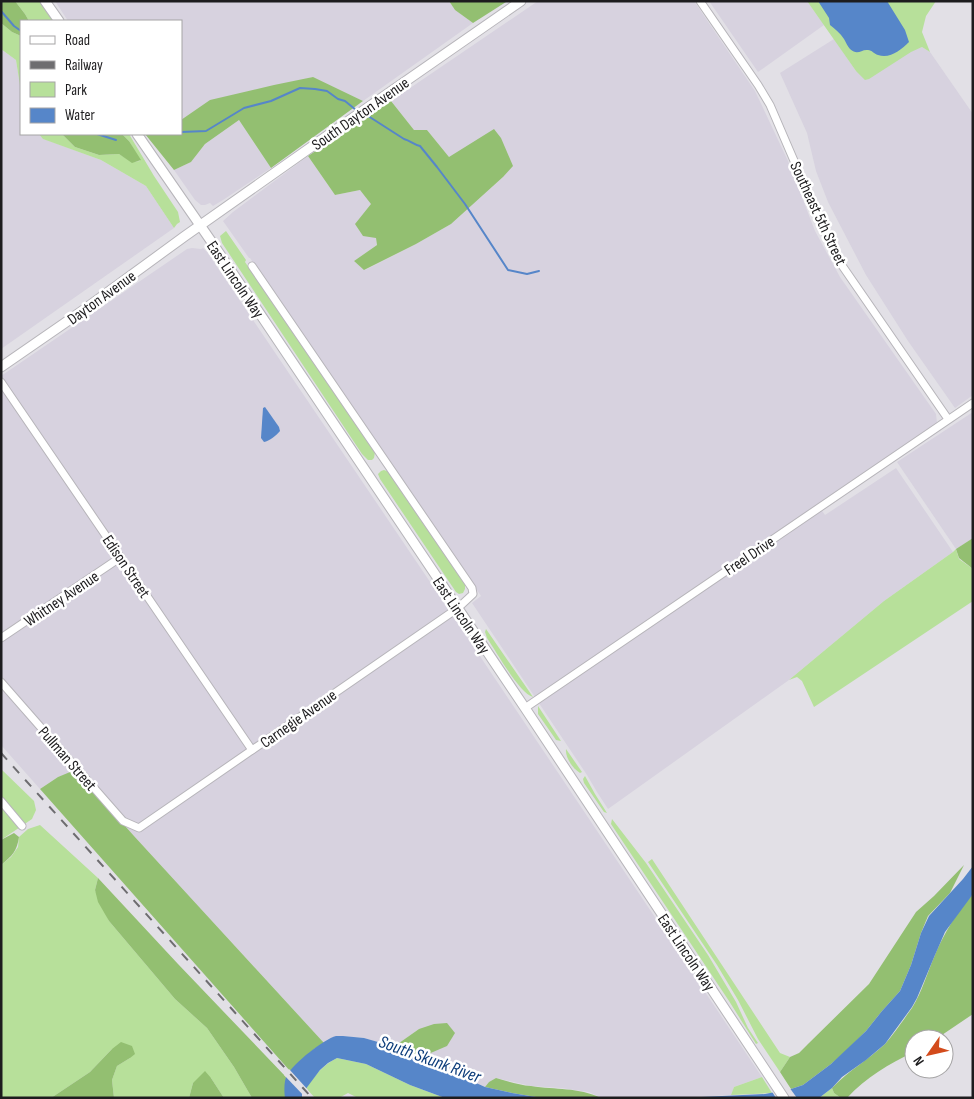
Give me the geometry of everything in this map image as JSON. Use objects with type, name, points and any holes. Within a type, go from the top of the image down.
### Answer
[{"type":"main road","points":[[45,1],[58,20]]},
{"type":"main road","name":"South Dayton Avenue","points":[[200,226],[521,1]]},
{"type":"main road","name":"East Lincoln Way","points":[[138,135],[458,608],[784,1098]]},
{"type":"main road","name":"Dayton Avenue","points":[[1,367],[86,309],[200,226]]},
{"type":"street","name":"Southeast 5th Street","points":[[700,1],[758,84],[770,105],[823,228],[841,264],[948,420]]},
{"type":"street","name":"Carnegie Avenue","points":[[139,828],[458,608],[473,594],[472,588],[252,266]]},
{"type":"street","name":"Edison Street","points":[[1,382],[252,750]]},
{"type":"street","name":"Freel Drive","points":[[525,708],[973,403]]},
{"type":"street","name":"Whitney Avenue","points":[[1,638],[121,557]]},
{"type":"street","name":"Pullman Street","points":[[1,682],[123,821],[139,828]]},
{"type":"street","points":[[1,801],[22,826]]},
{"type":"shaded area","points":[[55,1],[449,1],[455,10],[473,23],[363,101],[312,77],[182,120],[182,20],[67,20]]},
{"type":"shaded area","points":[[538,1],[694,1],[755,91],[788,161],[815,231],[840,277],[936,414],[937,423],[818,505],[825,515],[896,468],[953,552],[884,601],[789,680],[608,809],[472,603],[481,596],[223,221],[308,156],[335,195],[360,190],[372,204],[377,245],[354,261],[365,270],[451,224],[503,177],[449,157],[427,130],[414,130],[391,101]]},
{"type":"shaded area","points":[[709,1],[807,1],[824,25],[758,72]]},
{"type":"shaded area","points":[[834,39],[856,71],[922,47],[930,52],[973,114],[973,395],[955,408],[908,341],[866,275],[828,202],[816,171],[807,133],[780,73]]},
{"type":"shaded area","points":[[1,49],[16,60],[20,86],[20,135],[40,135],[44,139],[101,160],[146,186],[174,228],[1,349]]},
{"type":"shaded area","points":[[239,120],[271,168],[213,206],[210,203],[201,205],[195,200],[174,170],[191,162],[205,144]]},
{"type":"shaded area","points":[[203,248],[207,252],[762,1077],[734,1087],[731,1095],[680,1098],[601,1098],[589,1092],[531,1086],[496,1078],[485,1087],[419,1058],[432,1053],[419,1029],[392,1048],[364,1038],[343,1036],[328,1039],[324,1043],[76,771],[58,777],[40,789],[1,745],[1,376],[187,249]]},
{"type":"shaded area","points":[[973,412],[973,538],[956,549],[897,462]]},
{"type":"green space","points":[[1,1],[15,1],[28,20],[20,20],[20,36],[1,23]]},
{"type":"green space","points":[[15,1],[40,1],[52,20],[28,20]]},
{"type":"green space","points":[[449,1],[506,2],[473,23],[455,10]]},
{"type":"green space","points":[[807,1],[936,1],[926,16],[922,32],[930,52],[922,47],[865,80],[856,71]]},
{"type":"green space","points":[[1,23],[20,36],[20,86],[16,60],[1,49]]},
{"type":"green space","points":[[313,77],[363,101],[271,168],[239,120],[205,144],[191,162],[174,170],[146,135],[182,135],[182,119],[210,100]]},
{"type":"green space","points":[[391,101],[414,130],[427,130],[449,157],[494,129],[501,138],[513,166],[451,224],[364,270],[354,261],[377,245],[376,238],[363,236],[355,224],[371,204],[360,190],[335,195],[308,156]]},
{"type":"green space","points":[[40,135],[63,135],[75,147],[99,155],[119,154],[132,162],[140,161],[129,141],[123,135],[130,135],[178,212],[180,222],[174,228],[146,186],[101,160],[43,139]]},
{"type":"green space","points":[[63,135],[123,135],[141,160],[132,163],[119,154],[99,155],[75,147]]},
{"type":"green space","points":[[226,231],[246,260],[245,262],[375,452],[372,460],[368,460],[362,454],[222,243],[220,236]]},
{"type":"green space","points":[[384,470],[389,472],[465,584],[463,593],[459,594],[456,592],[380,479],[378,474]]},
{"type":"green space","points":[[973,538],[973,569],[959,558],[956,549]]},
{"type":"green space","points":[[956,549],[959,559],[973,569],[973,601],[814,707],[802,681],[797,677],[789,680],[884,601]]},
{"type":"green space","points":[[486,629],[533,697],[521,688],[508,671],[487,638]]},
{"type":"green space","points":[[538,706],[561,741],[556,740],[538,714]]},
{"type":"green space","points":[[566,749],[582,772],[577,771],[572,765],[568,759]]},
{"type":"green space","points":[[1,769],[34,801],[36,810],[32,819],[1,840]]},
{"type":"green space","points":[[75,770],[324,1043],[314,1049],[290,1071],[40,789],[58,777]]},
{"type":"green space","points":[[585,776],[607,813],[604,812],[584,783],[583,779]]},
{"type":"green space","points":[[612,819],[646,863],[708,955],[758,1043],[756,1044],[611,824]]},
{"type":"green space","points":[[40,825],[98,878],[95,890],[109,921],[175,999],[207,1028],[234,1067],[252,1098],[224,1098],[211,1078],[193,1083],[189,1098],[114,1098],[112,1080],[117,1066],[130,1058],[112,1049],[90,1072],[51,1098],[1,1098],[1,865],[11,857],[18,847],[19,837],[28,829]]},
{"type":"green space","points":[[14,833],[19,837],[17,846],[11,856],[1,865],[1,840]]},
{"type":"green space","points":[[652,859],[780,1053],[790,1057],[780,1072],[758,1039],[717,965],[648,862]]},
{"type":"green space","points":[[964,865],[950,893],[928,916],[900,991],[866,1031],[845,1052],[803,1085],[791,1089],[780,1072],[790,1057],[799,1053],[869,984],[916,912]]},
{"type":"green space","points":[[98,878],[286,1077],[285,1098],[252,1098],[234,1067],[207,1028],[175,999],[109,921],[98,902],[95,890]]},
{"type":"green space","points":[[973,894],[973,1014],[951,1029],[904,1029],[904,1057],[878,1072],[847,1098],[841,1098],[834,1093],[832,1088],[885,1044],[912,1008],[922,989],[935,955],[962,907]]},
{"type":"green space","points":[[447,1023],[455,1033],[447,1046],[419,1058],[392,1048],[419,1029],[434,1024]]},
{"type":"green space","points":[[121,1042],[132,1046],[135,1054],[117,1066],[112,1080],[114,1098],[51,1098],[90,1072]]},
{"type":"green space","points":[[337,1058],[366,1064],[410,1085],[445,1098],[358,1098],[348,1093],[339,1098],[315,1098],[306,1088],[320,1071]]},
{"type":"green space","points":[[205,1071],[224,1098],[189,1098],[193,1083]]},
{"type":"green space","points":[[762,1077],[772,1093],[731,1095],[734,1087]]},
{"type":"green space","points":[[496,1078],[513,1083],[584,1092],[601,1098],[542,1098],[485,1087]]},
{"type":"green space","points":[[832,1088],[834,1093],[841,1098],[819,1098]]},
{"type":"water","points":[[818,1],[887,1],[905,30],[909,42],[899,51],[887,56],[878,55],[869,50],[853,51],[841,35],[830,25],[829,18]]},
{"type":"water","points":[[265,407],[280,431],[273,438],[264,442],[261,438],[263,408]]},
{"type":"water","points":[[973,866],[973,894],[945,932],[912,1007],[885,1044],[842,1077],[832,1088],[819,1098],[680,1098],[765,1094],[791,1089],[803,1085],[831,1064],[866,1031],[900,991],[929,916]]},
{"type":"water","name":"South Skunk River","points":[[336,1036],[364,1038],[378,1042],[426,1060],[485,1087],[542,1098],[445,1098],[410,1085],[366,1064],[337,1058],[320,1070],[302,1094],[302,1098],[285,1098],[285,1080],[291,1070],[317,1046]]},
{"type":"pier","points":[[289,1069],[308,1090],[305,1097],[284,1075]]},
{"type":"pier","points":[[789,1087],[797,1098],[776,1098],[771,1090]]},
{"type":"waterway","points":[[1,11],[20,30]]},
{"type":"waterway","points":[[182,132],[206,131],[244,108],[271,101],[300,88],[327,91],[356,110]]},
{"type":"waterway","points":[[365,114],[404,139],[420,146],[465,204],[508,270],[527,274],[539,271]]},
{"type":"waterway","points":[[100,135],[116,140]]},
{"type":"railway","points":[[1,753],[312,1098]]}]
